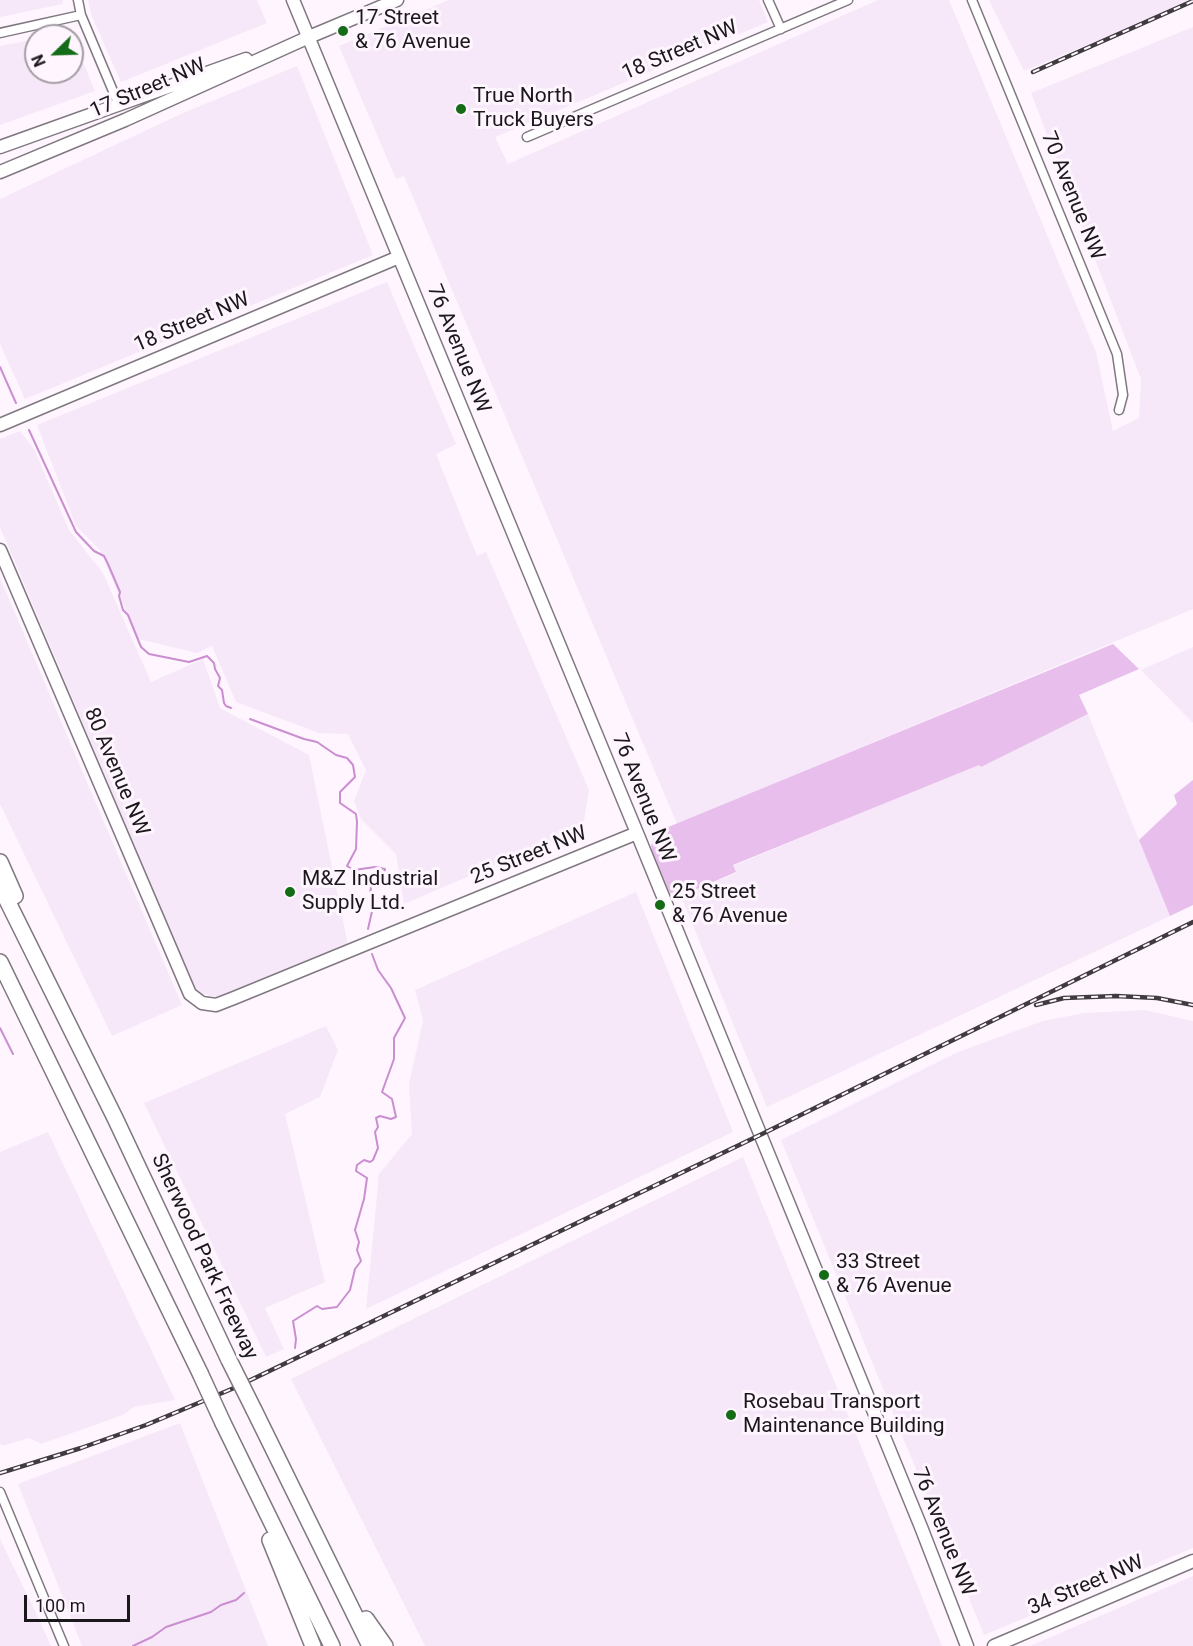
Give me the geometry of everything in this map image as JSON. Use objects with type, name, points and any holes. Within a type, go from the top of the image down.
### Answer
[{"type":"highway","points":[[0,862],[32,937],[43,975]]},
{"type":"highway","name":"Sherwood Park Freeway","points":[[0,886],[115,1118],[229,1360],[370,1646]]},
{"type":"highway","points":[[0,962],[333,1646]]},
{"type":"highway","points":[[0,982],[51,1081],[83,1133]]},
{"type":"highway","points":[[235,1447],[313,1646]]},
{"type":"highway","points":[[329,1560],[385,1646]]},
{"type":"street","points":[[78,0],[81,15],[118,104]]},
{"type":"street","name":"76 Avenue NW","points":[[293,0],[637,833],[921,1527],[967,1646]]},
{"type":"street","name":"17 Street NW","points":[[0,172],[136,116],[309,37],[397,0]]},
{"type":"street","points":[[768,0],[781,29]]},
{"type":"street","name":"18 Street NW","points":[[527,137],[848,0]]},
{"type":"street","name":"70 Avenue NW","points":[[972,0],[1117,354],[1123,395],[1119,410]]},
{"type":"street","points":[[0,33],[81,15]]},
{"type":"street","name":"17 Street NW","points":[[0,147],[309,37]]},
{"type":"street","name":"18 Street NW","points":[[0,425],[399,257]]},
{"type":"street","name":"80 Avenue NW","points":[[0,550],[190,994],[202,1003]]},
{"type":"street","name":"25 Street NW","points":[[202,1003],[216,1005],[234,998],[637,833]]},
{"type":"street","points":[[0,1492],[64,1646]]},
{"type":"street","name":"34 Street NW","points":[[994,1646],[1193,1561]]},
{"type":"shaded area","points":[[0,0],[63,0],[63,4],[0,17]]},
{"type":"shaded area","points":[[88,0],[257,0],[267,23],[121,82],[92,17]]},
{"type":"shaded area","points":[[449,0],[759,0],[768,22],[495,137],[508,164],[878,0],[949,0],[1096,352],[1113,431],[1139,418],[1141,379],[1031,93],[1193,27],[1193,609],[677,824],[404,176],[396,179],[339,46]]},
{"type":"shaded area","points":[[989,0],[1193,0],[1193,1],[1024,71]]},
{"type":"shaded area","points":[[24,41],[24,84],[84,84],[84,65],[95,91],[0,125],[0,46]]},
{"type":"shaded area","points":[[297,66],[373,255],[25,399],[0,344],[0,199],[183,113]]},
{"type":"shaded area","points":[[387,282],[456,444],[436,454],[477,556],[486,552],[589,790],[583,827],[404,904],[396,854],[361,819],[354,801],[366,770],[348,734],[319,733],[236,702],[212,646],[197,653],[138,639],[100,550],[76,526],[37,425]]},
{"type":"shaded area","points":[[20,431],[34,449],[69,530],[103,573],[151,682],[203,659],[220,708],[309,755],[348,945],[221,998],[197,993],[0,527],[0,439]]},
{"type":"shaded area","points":[[0,578],[182,1005],[112,1036],[0,804]]},
{"type":"shaded area","points":[[1113,644],[1139,669],[1079,695],[1088,714],[981,767],[979,765],[733,865],[736,872],[681,896],[670,893],[667,888],[653,857],[651,846],[654,837],[661,830]]},
{"type":"shaded area","points":[[1193,647],[1193,723],[1141,670]]},
{"type":"shaded area","points":[[1088,714],[1170,916],[767,1107],[681,896],[736,873],[733,866],[979,764],[981,767]]},
{"type":"shaded area","points":[[1193,780],[1193,905],[1170,916],[1139,840],[1177,804],[1174,795]]},
{"type":"shaded area","points":[[636,892],[733,1132],[366,1309],[379,1174],[412,1134],[409,1084],[423,1021],[415,990]]},
{"type":"shaded area","points":[[1145,1010],[1193,1021],[1193,1548],[984,1635],[781,1140],[958,1052],[1043,1021],[1084,1013]]},
{"type":"shaded area","points":[[326,1026],[338,1050],[320,1097],[285,1114],[325,1282],[265,1308],[284,1349],[266,1357],[144,1103]]},
{"type":"shaded area","points":[[48,1132],[175,1400],[134,1407],[123,1415],[41,1444],[29,1438],[2,1446],[0,1443],[0,1152]]},
{"type":"shaded area","points":[[743,1157],[942,1646],[425,1646],[291,1379]]},
{"type":"shaded area","points":[[180,1423],[268,1646],[82,1646],[18,1484]]},
{"type":"shaded area","points":[[0,1539],[37,1615],[51,1646],[0,1646]]},
{"type":"shaded area","points":[[1193,1576],[1193,1646],[1030,1646]]},
{"type":"waterway","points":[[0,367],[16,403]]},
{"type":"waterway","points":[[29,430],[76,532],[94,551],[104,556],[120,592],[123,610],[128,615],[141,647],[149,654],[189,662],[207,656],[214,663],[220,678],[218,686],[222,690],[224,703],[231,708]]},
{"type":"waterway","points":[[250,719],[317,742],[336,755],[347,758],[353,765],[355,777],[340,792],[340,803],[356,814],[357,822],[356,849],[347,866],[354,870],[375,867],[385,869],[371,886],[370,897],[373,907],[368,929]]},
{"type":"waterway","points":[[295,1348],[293,1321],[317,1306],[322,1309],[337,1307],[350,1290],[355,1269],[361,1261],[357,1250],[359,1242],[355,1230],[367,1178],[356,1171],[357,1165],[364,1160],[370,1162],[373,1160],[378,1148],[375,1132],[378,1127],[376,1118],[396,1117],[392,1099],[382,1092],[394,1059],[394,1038],[405,1018],[391,988],[378,970],[372,954]]},
{"type":"waterway","points":[[0,1028],[13,1054]]},
{"type":"waterway","points":[[133,1646],[166,1627],[211,1612],[221,1605],[236,1600],[244,1593]]},
{"type":"railway","points":[[1033,72],[1193,1]]},
{"type":"railway","points":[[0,1473],[146,1425],[234,1388],[760,1135],[1193,922]]},
{"type":"railway","points":[[1036,1005],[1064,998],[1116,996],[1157,998],[1193,1005]]},
{"type":"place","name":"17 Street & 76 Avenue","points":[[343,31]]},
{"type":"place","name":"True North Truck Buyers","points":[[461,109]]},
{"type":"place","name":"M&Z Industrial Supply Ltd.","points":[[290,892]]},
{"type":"place","name":"25 Street & 76 Avenue","points":[[660,905]]},
{"type":"place","name":"33 Street & 76 Avenue","points":[[824,1275]]},
{"type":"place","name":"Rosebau Transport Maintenance Building","points":[[731,1415]]}]
